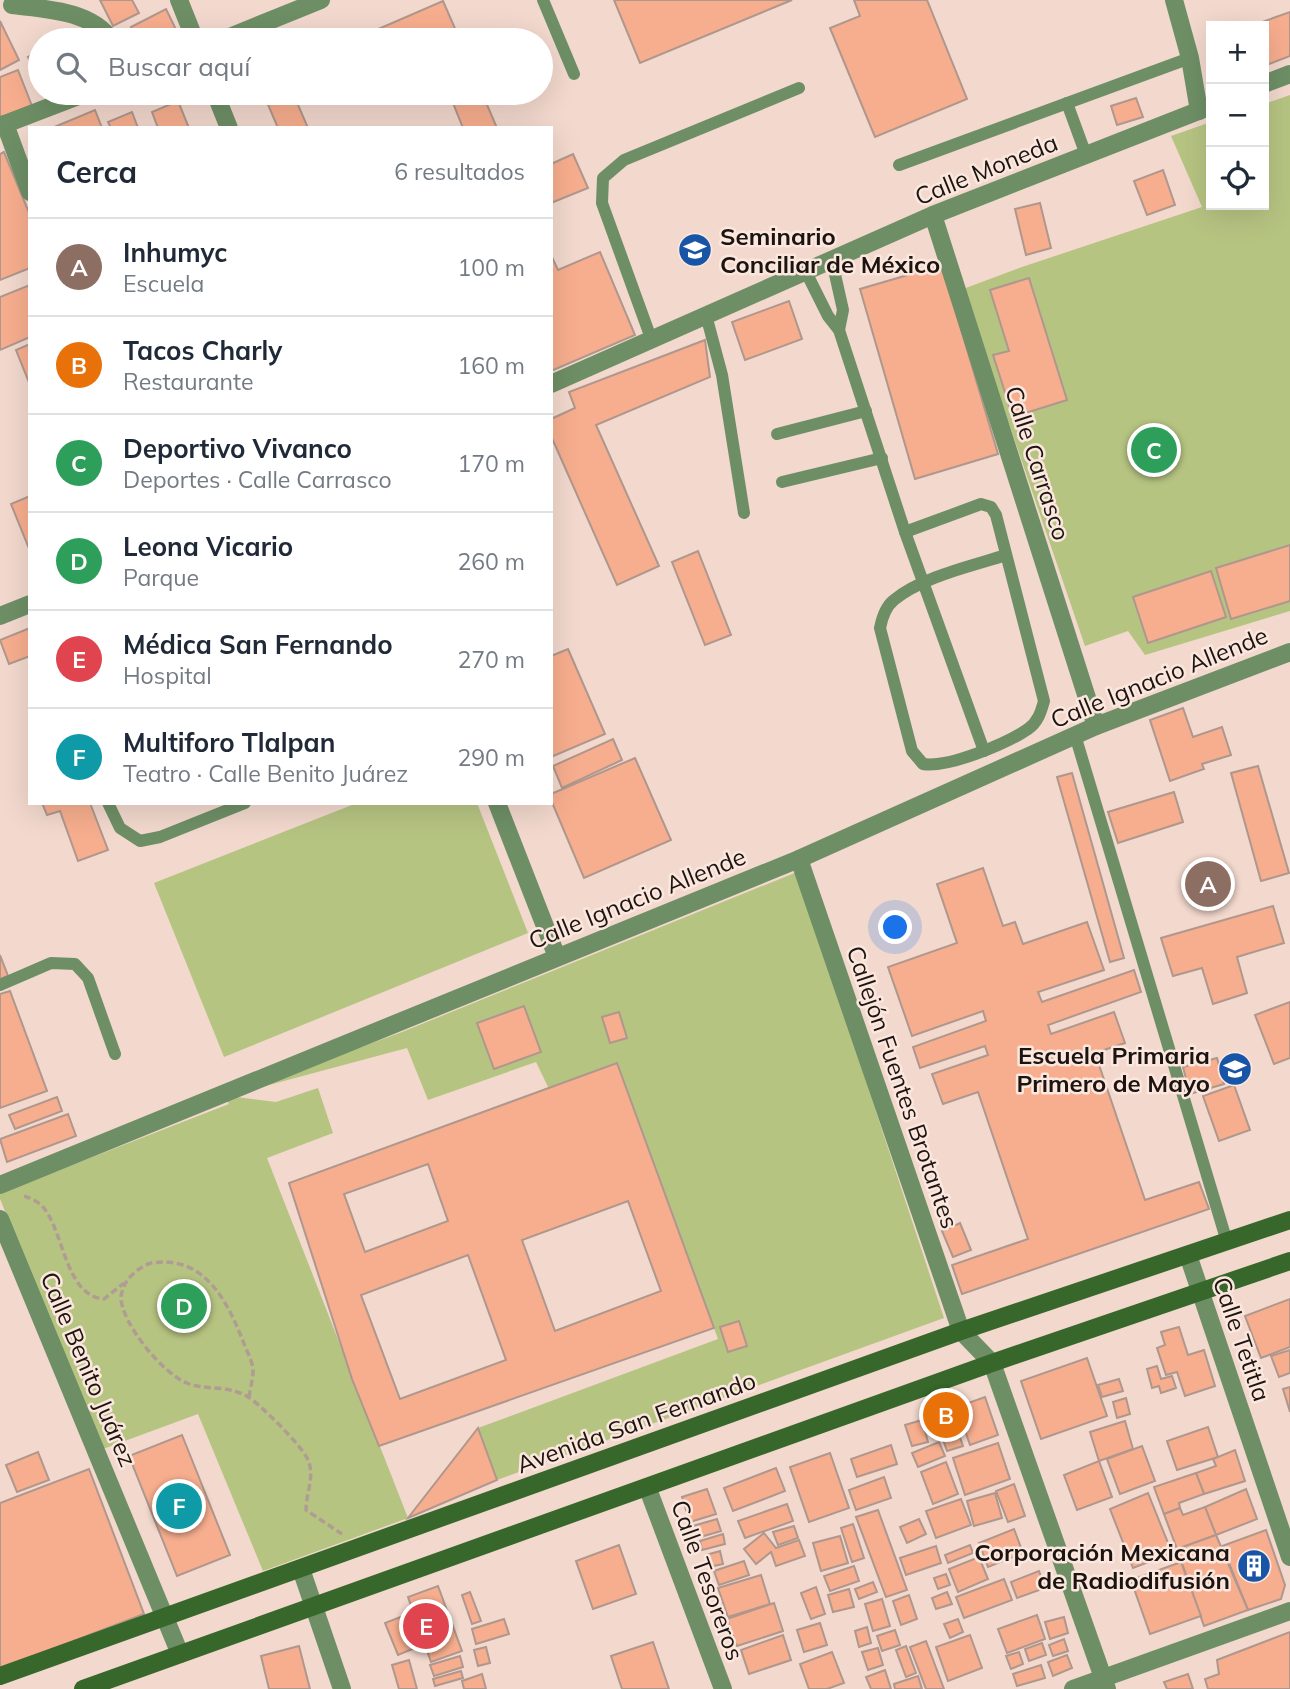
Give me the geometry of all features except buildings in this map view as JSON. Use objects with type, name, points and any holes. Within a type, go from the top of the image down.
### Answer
[{"type":"main road","name":"Avenida San Fernando","points":[[0,1676],[961,1331],[1290,1220]]},
{"type":"main road","points":[[83,1689],[648,1489],[992,1363],[1290,1261]]},
{"type":"street","points":[[179,0],[190,28]]},
{"type":"street","points":[[1174,0],[1205,108]]},
{"type":"street","points":[[250,28],[313,1]]},
{"type":"street","points":[[12,5],[50,9],[85,19],[98,28]]},
{"type":"street","points":[[1269,82],[1290,74]]},
{"type":"street","points":[[28,187],[2,125],[54,105]]},
{"type":"street","points":[[220,105],[228,126]]},
{"type":"street","name":"Calle Moneda","points":[[553,383],[933,215],[1205,108]]},
{"type":"street","name":"Calle Carrasco","points":[[933,215],[1096,726]]},
{"type":"street","points":[[0,616],[28,605]]},
{"type":"street","name":"Calle Ignacio Allende","points":[[4,1183],[799,859],[1096,726],[1290,652]]},
{"type":"street","points":[[498,805],[557,957]]},
{"type":"street","name":"Callejón Fuentes Brotantes","points":[[799,859],[961,1331]]},
{"type":"street","name":"Calle Benito Juárez","points":[[0,1219],[180,1654]]},
{"type":"street","name":"Calle Tetitla","points":[[1188,1255],[1290,1557]]},
{"type":"street","points":[[961,1331],[992,1363],[1105,1684]]},
{"type":"street","name":"Calle Tesoreros","points":[[648,1489],[723,1689]]},
{"type":"street","points":[[301,1569],[342,1689]]},
{"type":"street","points":[[1073,1689],[1105,1684],[1290,1611]]},
{"type":"lane","points":[[543,0],[574,74]]},
{"type":"lane","points":[[899,165],[1190,58]]},
{"type":"lane","points":[[652,341],[603,203],[603,178],[624,160],[799,88]]},
{"type":"lane","points":[[1067,103],[1086,155]]},
{"type":"lane","points":[[832,261],[843,310],[839,330]]},
{"type":"lane","points":[[806,272],[828,316],[839,330],[905,532],[984,751]]},
{"type":"lane","points":[[706,315],[722,375],[744,513]]},
{"type":"lane","points":[[777,434],[866,411]]},
{"type":"lane","points":[[782,482],[882,458]]},
{"type":"lane","points":[[905,532],[981,504],[990,507],[996,515],[1044,701],[1041,715],[1030,729],[984,751],[936,766],[923,764],[912,751],[880,628],[883,614],[894,600],[924,583],[1006,555]]},
{"type":"lane","points":[[1075,735],[1227,1242]]},
{"type":"lane","points":[[108,805],[120,828],[140,841],[160,837],[240,805]]},
{"type":"lane","points":[[0,985],[51,963],[75,964],[88,978],[115,1054]]},
{"type":"path","points":[[4,1183],[12,1191],[43,1206],[74,1276],[86,1293],[96,1299],[104,1299],[147,1264],[175,1262],[198,1270],[222,1296],[236,1325],[253,1368],[249,1397]]},
{"type":"path","points":[[125,1282],[121,1297],[128,1321],[151,1354],[172,1375],[188,1384],[225,1387],[249,1397],[287,1433],[307,1457],[312,1476],[306,1496],[306,1510],[339,1530],[353,1550]]},
{"type":"green space","points":[[1290,95],[1290,611],[1145,655],[1128,631],[1085,646],[963,289],[1202,207],[1171,136],[1206,124],[1206,210],[1269,210],[1269,102]]},
{"type":"green space","points":[[352,805],[478,805],[528,933],[224,1057],[154,883]]},
{"type":"green space","points":[[797,872],[944,1318],[497,1480],[478,1428],[718,1339],[617,1063],[549,1089],[536,1062],[428,1100],[407,1048],[228,1096],[276,1102],[318,1088],[333,1133],[267,1158],[408,1518],[263,1571],[198,1414],[103,1449],[0,1199],[0,1193],[229,1104],[225,1097],[402,1032]]},
{"type":"place","name":"Seminario Conciliar de México","points":[[695,250]]},
{"type":"place","name":"Deportivo Vivanco","points":[[1154,450]]},
{"type":"place","name":"Inhumyc","points":[[1208,884]]},
{"type":"place","name":"Escuela Primaria Primero de Mayo","points":[[1235,1069]]},
{"type":"place","name":"Leona Vicario","points":[[184,1306]]},
{"type":"place","name":"Tacos Charly","points":[[946,1415]]},
{"type":"place","name":"Multiforo Tlalpan","points":[[179,1506]]},
{"type":"place","name":"Corporación Mexicana de Radiodifusión","points":[[1254,1566]]},
{"type":"place","name":"Médica San Fernando","points":[[426,1626]]}]
